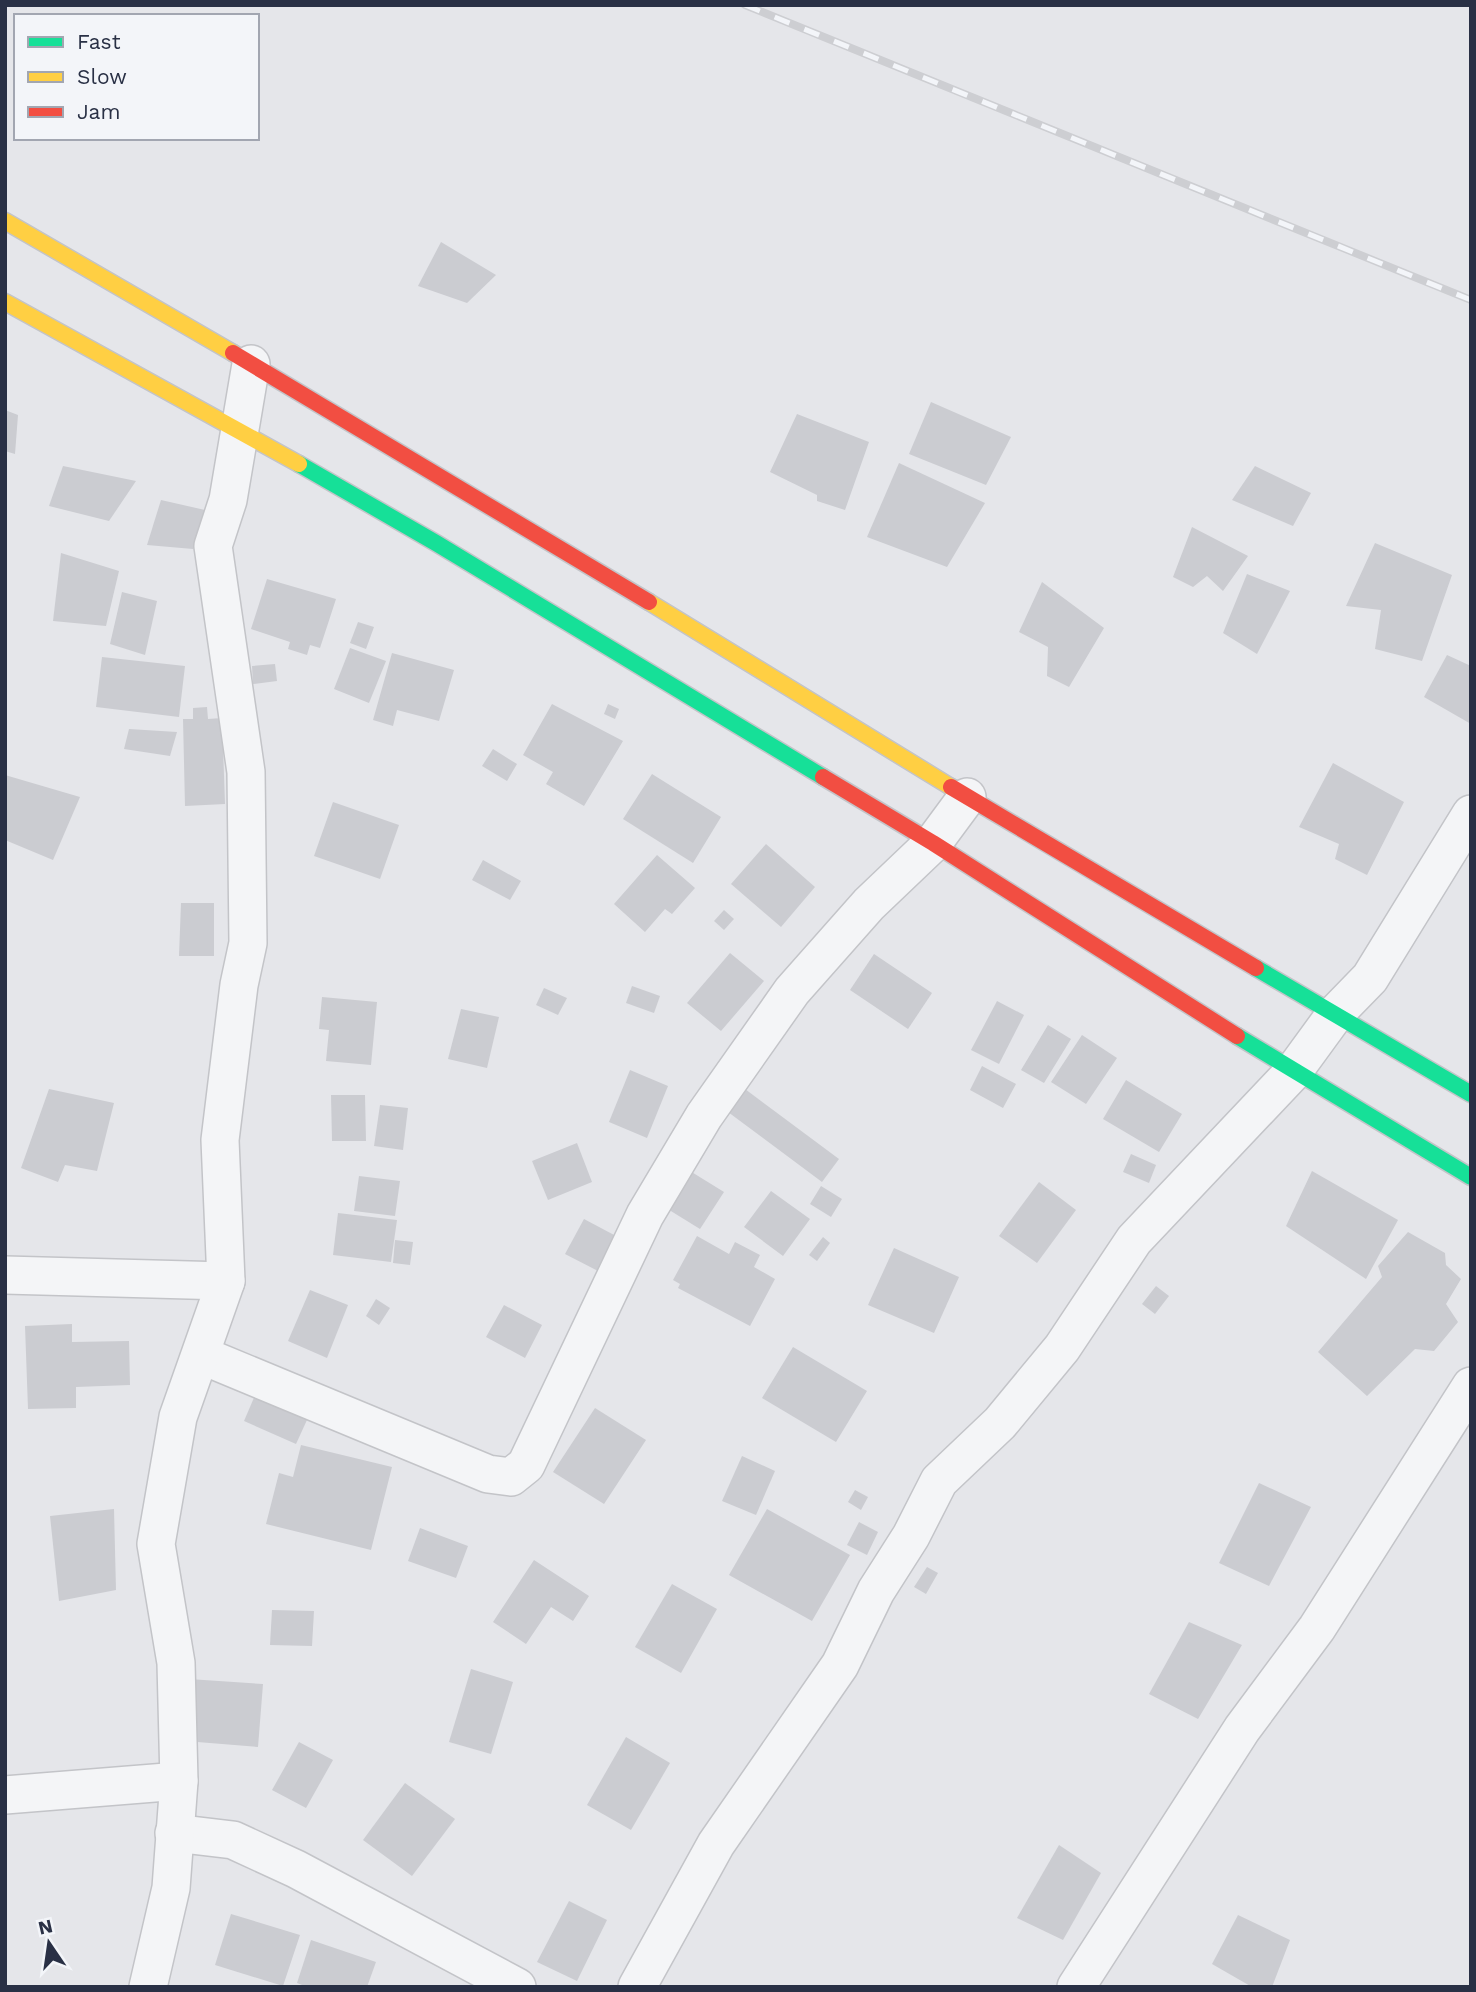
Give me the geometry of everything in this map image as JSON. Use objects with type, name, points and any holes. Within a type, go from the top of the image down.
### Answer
[{"type":"street","points":[[5,221],[251,364],[623,586],[967,797],[1471,1094]]},
{"type":"street","points":[[5,302],[239,429],[436,543],[933,843],[1293,1072],[1471,1177]]},
{"type":"street","points":[[148,1987],[171,1888],[178,1781],[176,1663],[156,1544],[178,1417],[226,1281],[220,1140],[239,985],[248,943],[246,772],[213,546],[228,500],[251,364]]},
{"type":"street","points":[[201,1355],[488,1474],[511,1477],[526,1465],[645,1216],[704,1116],[792,991],[869,904],[933,843],[967,797]]},
{"type":"street","points":[[637,1987],[716,1844],[840,1665],[876,1591],[911,1536],[939,1481],[1000,1423],[1062,1348],[1135,1240],[1293,1072],[1336,1013],[1370,978],[1471,814]]},
{"type":"street","points":[[5,1275],[226,1281]]},
{"type":"street","points":[[1076,1987],[1242,1729],[1317,1628],[1471,1386]]},
{"type":"street","points":[[5,1795],[178,1781]]},
{"type":"street","points":[[174,1833],[233,1840],[296,1869],[517,1987]]},
{"type":"building","points":[[441,242],[496,275],[467,303],[418,286]]},
{"type":"building","points":[[931,402],[1011,437],[986,485],[909,454]]},
{"type":"building","points":[[5,410],[18,415],[15,454],[5,451]]},
{"type":"building","points":[[797,414],[869,442],[845,510],[817,501],[817,495],[770,472]]},
{"type":"building","points":[[899,463],[985,503],[947,567],[867,537]]},
{"type":"building","points":[[63,466],[136,481],[109,521],[49,506]]},
{"type":"building","points":[[1255,466],[1311,493],[1293,526],[1232,500]]},
{"type":"building","points":[[161,500],[205,510],[193,549],[147,545]]},
{"type":"building","points":[[1192,527],[1248,556],[1223,591],[1207,576],[1193,587],[1173,577]]},
{"type":"building","points":[[1375,543],[1452,575],[1422,661],[1375,649],[1381,610],[1346,606]]},
{"type":"building","points":[[61,553],[119,571],[106,626],[53,621]]},
{"type":"building","points":[[1247,574],[1290,591],[1257,654],[1223,633]]},
{"type":"building","points":[[267,579],[336,599],[320,648],[310,645],[307,655],[288,649],[290,642],[251,629]]},
{"type":"building","points":[[1042,582],[1104,628],[1069,687],[1047,676],[1048,647],[1019,632]]},
{"type":"building","points":[[122,592],[157,601],[145,655],[110,644]]},
{"type":"building","points":[[358,622],[374,627],[366,649],[350,643]]},
{"type":"building","points":[[350,648],[386,661],[369,703],[334,689]]},
{"type":"building","points":[[392,653],[454,670],[439,721],[397,710],[393,726],[373,720]]},
{"type":"building","points":[[1447,655],[1471,666],[1471,724],[1424,697]]},
{"type":"building","points":[[102,657],[185,666],[179,717],[96,707]]},
{"type":"building","points":[[275,664],[277,681],[253,684],[252,666]]},
{"type":"building","points":[[552,704],[623,741],[584,806],[546,784],[553,772],[523,755]]},
{"type":"building","points":[[608,704],[619,709],[615,719],[604,714]]},
{"type":"building","points":[[207,707],[208,719],[222,718],[225,804],[185,806],[183,719],[193,719],[193,708]]},
{"type":"building","points":[[129,729],[177,732],[170,756],[124,749]]},
{"type":"building","points":[[493,749],[517,764],[507,781],[482,766]]},
{"type":"building","points":[[1333,763],[1404,802],[1367,875],[1335,859],[1339,844],[1299,827]]},
{"type":"building","points":[[652,774],[721,817],[693,863],[623,819]]},
{"type":"building","points":[[5,775],[80,797],[53,860],[5,840]]},
{"type":"building","points":[[333,802],[399,825],[380,879],[314,856]]},
{"type":"building","points":[[766,844],[815,887],[781,927],[731,884]]},
{"type":"building","points":[[657,855],[695,888],[672,914],[665,909],[645,932],[614,904]]},
{"type":"building","points":[[483,860],[521,881],[510,900],[472,880]]},
{"type":"building","points":[[181,903],[214,903],[214,956],[179,956]]},
{"type":"building","points":[[724,910],[734,919],[724,930],[714,921]]},
{"type":"building","points":[[730,953],[764,981],[721,1031],[687,1003]]},
{"type":"building","points":[[874,954],[932,993],[908,1029],[850,990]]},
{"type":"building","points":[[632,986],[660,996],[654,1013],[626,1003]]},
{"type":"building","points":[[544,988],[567,998],[558,1015],[536,1005]]},
{"type":"building","points":[[322,997],[377,1002],[371,1065],[326,1061],[329,1030],[319,1029]]},
{"type":"building","points":[[997,1001],[1024,1015],[999,1064],[971,1050]]},
{"type":"building","points":[[461,1009],[499,1017],[487,1068],[448,1059]]},
{"type":"building","points":[[1048,1025],[1071,1039],[1044,1083],[1021,1070]]},
{"type":"building","points":[[1082,1035],[1117,1058],[1086,1104],[1051,1082]]},
{"type":"building","points":[[982,1066],[1016,1084],[1003,1108],[970,1090]]},
{"type":"building","points":[[630,1070],[668,1086],[647,1138],[609,1122]]},
{"type":"building","points":[[1126,1080],[1182,1114],[1159,1152],[1103,1119]]},
{"type":"building","points":[[49,1089],[114,1103],[97,1171],[65,1165],[58,1182],[21,1168]]},
{"type":"building","points":[[745,1089],[839,1159],[822,1182],[728,1112]]},
{"type":"building","points":[[331,1095],[365,1095],[366,1141],[332,1141]]},
{"type":"building","points":[[380,1105],[408,1108],[403,1150],[374,1146]]},
{"type":"building","points":[[577,1143],[592,1182],[548,1200],[532,1161]]},
{"type":"building","points":[[1131,1154],[1156,1165],[1149,1183],[1123,1172]]},
{"type":"building","points":[[690,1171],[724,1192],[700,1229],[666,1208]]},
{"type":"building","points":[[1312,1171],[1398,1220],[1366,1279],[1286,1226]]},
{"type":"building","points":[[359,1176],[400,1181],[395,1216],[354,1211]]},
{"type":"building","points":[[1039,1182],[1076,1210],[1037,1263],[999,1236]]},
{"type":"building","points":[[821,1186],[842,1199],[831,1217],[810,1204]]},
{"type":"building","points":[[771,1191],[810,1219],[783,1256],[744,1227]]},
{"type":"building","points":[[338,1213],[397,1220],[391,1262],[333,1255]]},
{"type":"building","points":[[584,1219],[616,1236],[598,1271],[565,1254]]},
{"type":"building","points":[[1408,1232],[1445,1253],[1446,1265],[1461,1279],[1446,1304],[1458,1322],[1434,1351],[1415,1349],[1367,1396],[1318,1352],[1382,1277],[1378,1266]]},
{"type":"building","points":[[697,1236],[729,1254],[735,1242],[760,1255],[754,1267],[775,1279],[750,1326],[678,1288],[680,1284],[673,1280]]},
{"type":"building","points":[[823,1237],[830,1243],[817,1261],[809,1255]]},
{"type":"building","points":[[395,1240],[413,1242],[410,1265],[393,1263]]},
{"type":"building","points":[[894,1248],[959,1277],[934,1333],[868,1305]]},
{"type":"building","points":[[1156,1286],[1169,1296],[1155,1314],[1142,1304]]},
{"type":"building","points":[[310,1290],[348,1305],[327,1358],[288,1341]]},
{"type":"building","points":[[376,1299],[390,1308],[379,1325],[366,1316]]},
{"type":"building","points":[[504,1305],[542,1325],[525,1358],[486,1337]]},
{"type":"building","points":[[72,1324],[72,1342],[129,1341],[130,1385],[76,1387],[76,1408],[28,1409],[25,1326]]},
{"type":"building","points":[[793,1347],[867,1391],[836,1442],[762,1398]]},
{"type":"building","points":[[259,1386],[312,1409],[296,1444],[244,1421]]},
{"type":"building","points":[[595,1408],[646,1440],[604,1504],[553,1472]]},
{"type":"building","points":[[301,1445],[392,1467],[371,1550],[266,1524],[279,1473],[293,1477]]},
{"type":"building","points":[[742,1456],[775,1471],[756,1515],[722,1501]]},
{"type":"building","points":[[1259,1483],[1311,1507],[1269,1586],[1219,1563]]},
{"type":"building","points":[[855,1490],[868,1497],[861,1510],[848,1502]]},
{"type":"building","points":[[114,1509],[116,1590],[59,1601],[50,1516]]},
{"type":"building","points":[[767,1509],[850,1555],[812,1621],[729,1575]]},
{"type":"building","points":[[859,1522],[878,1532],[867,1555],[847,1545]]},
{"type":"building","points":[[420,1528],[468,1546],[456,1578],[408,1561]]},
{"type":"building","points":[[534,1560],[589,1596],[573,1621],[551,1607],[526,1644],[493,1622]]},
{"type":"building","points":[[927,1567],[938,1573],[926,1594],[914,1587]]},
{"type":"building","points":[[672,1584],[717,1609],[681,1673],[635,1647]]},
{"type":"building","points":[[272,1610],[314,1611],[312,1646],[270,1645]]},
{"type":"building","points":[[1189,1622],[1242,1645],[1198,1719],[1149,1694]]},
{"type":"building","points":[[471,1669],[513,1682],[491,1754],[449,1742]]},
{"type":"building","points":[[189,1679],[263,1684],[258,1747],[185,1741]]},
{"type":"building","points":[[626,1737],[670,1763],[631,1830],[587,1805]]},
{"type":"building","points":[[299,1742],[333,1760],[306,1808],[272,1790]]},
{"type":"building","points":[[405,1783],[455,1819],[412,1876],[363,1840]]},
{"type":"building","points":[[1059,1845],[1101,1873],[1063,1940],[1017,1918]]},
{"type":"building","points":[[569,1901],[607,1920],[577,1981],[537,1962]]},
{"type":"building","points":[[231,1914],[300,1935],[283,1986],[215,1965]]},
{"type":"building","points":[[1238,1915],[1290,1940],[1272,1987],[1252,1987],[1212,1964]]},
{"type":"building","points":[[311,1940],[376,1962],[367,1987],[307,1987],[297,1983]]},
{"type":"railway","points":[[745,5],[1471,300]]},
{"type":"traffic: fast","points":[[299,464],[436,543],[823,777]]},
{"type":"traffic: fast","points":[[1256,968],[1471,1094]]},
{"type":"traffic: fast","points":[[1237,1036],[1471,1177]]},
{"type":"traffic: slow","points":[[5,221],[233,353]]},
{"type":"traffic: slow","points":[[5,302],[299,464]]},
{"type":"traffic: slow","points":[[649,602],[951,787]]},
{"type":"traffic: jam","points":[[233,353],[649,602]]},
{"type":"traffic: jam","points":[[823,777],[933,843],[1237,1036]]},
{"type":"traffic: jam","points":[[951,787],[1256,968]]}]
